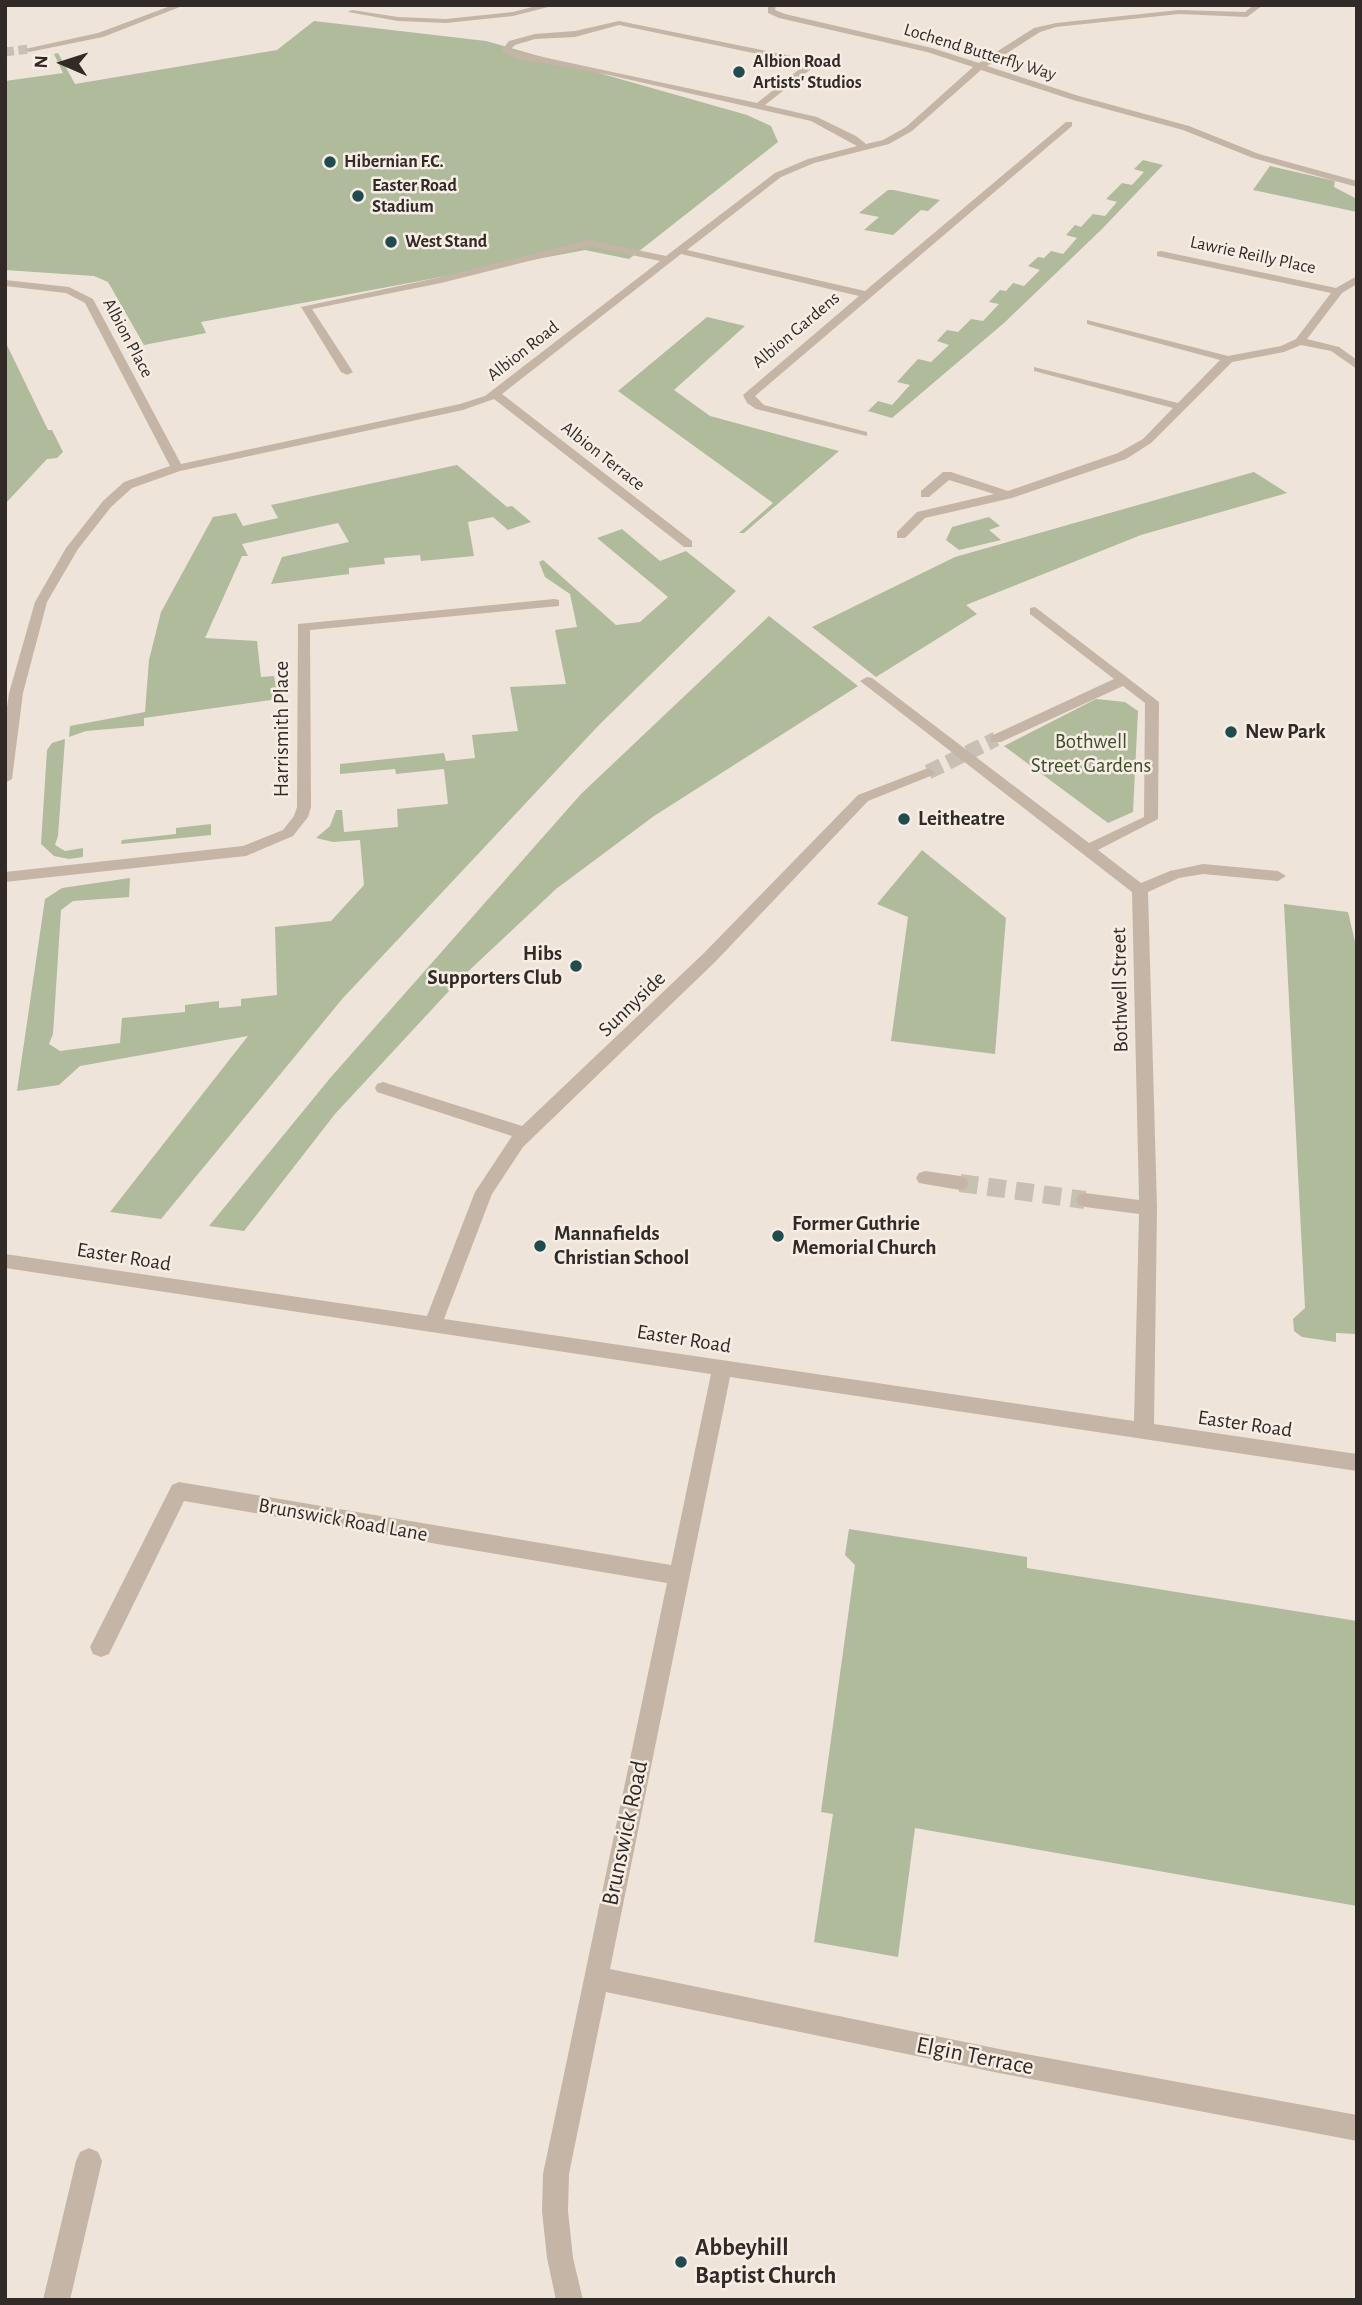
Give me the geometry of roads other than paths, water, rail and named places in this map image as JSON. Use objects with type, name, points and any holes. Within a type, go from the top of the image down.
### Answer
[{"type":"street","points":[[29,49],[100,34],[181,5]]},
{"type":"street","points":[[360,5],[352,12],[398,19],[446,20],[513,14],[552,5]]},
{"type":"street","name":"Lochend Butterfly Way","points":[[772,5],[771,11],[782,16],[871,35],[983,67],[1076,98],[1186,128],[1256,156],[1357,184]]},
{"type":"street","name":"Albion Road","points":[[5,779],[24,655],[51,581],[94,519],[118,493],[139,480],[177,468],[463,407],[496,395],[778,175],[811,161],[886,142],[909,129],[961,81],[1033,32],[1050,26],[1179,12],[1247,15],[1254,12],[1259,5]]},
{"type":"street","points":[[760,105],[813,63],[619,23],[575,34],[535,37],[512,43],[505,51],[550,64],[609,72],[814,119],[853,138],[866,148]]},
{"type":"street","name":"Albion Gardens","points":[[863,434],[760,407],[749,398],[750,392],[1069,124]]},
{"type":"street","points":[[347,372],[306,307],[442,280],[589,243],[668,260]]},
{"type":"street","name":"Albion Gardens","points":[[680,251],[867,295]]},
{"type":"street","name":"Lawrie Reilly Place","points":[[1161,254],[1338,291]]},
{"type":"street","name":"Lawrie Reilly Place","points":[[1300,341],[1338,291],[1357,279]]},
{"type":"street","name":"Albion Place","points":[[5,283],[69,290],[89,301],[177,468]]},
{"type":"street","points":[[1091,322],[1228,359],[1284,349],[1300,341],[1335,349],[1357,366]]},
{"type":"street","points":[[901,535],[921,515],[1008,495],[1122,456],[1147,441],[1228,359]]},
{"type":"street","points":[[1038,369],[1181,407]]},
{"type":"street","name":"Albion Terrace","points":[[496,395],[688,544]]},
{"type":"street","points":[[925,494],[947,475],[1008,495]]},
{"type":"street","name":"Harrismith Place","points":[[5,877],[246,851],[272,843],[288,833],[301,817],[304,807],[303,627],[554,603]]},
{"type":"street","points":[[1035,611],[1152,702],[1151,819],[1089,849]]},
{"type":"street","points":[[996,739],[1124,680]]},
{"type":"street","points":[[867,681],[1140,890],[1175,874],[1203,869],[1278,876]]},
{"type":"street","name":"Sunnyside","points":[[433,1324],[484,1192],[517,1142],[710,957],[863,799],[928,772]]},
{"type":"street","name":"Bothwell Street","points":[[1140,890],[1148,1208],[1144,1432]]},
{"type":"street","points":[[383,1088],[526,1134]]},
{"type":"street","points":[[925,1178],[960,1183]]},
{"type":"street","points":[[1084,1200],[1148,1208]]},
{"type":"street","name":"Easter Road","points":[[5,1261],[1357,1463]]},
{"type":"street","name":"Brunswick Road","points":[[570,2300],[560,2258],[555,2211],[555,2174],[722,1368]]},
{"type":"street","name":"Brunswick Road Lane","points":[[101,1647],[179,1491],[678,1576]]},
{"type":"street","name":"Elgin Terrace","points":[[595,1978],[999,2061],[1357,2128]]},
{"type":"street","points":[[56,2300],[89,2161]]},
{"type":"tunnel","points":[[5,52],[29,49]]},
{"type":"tunnel","points":[[928,772],[996,739]]},
{"type":"tunnel","points":[[960,1183],[1085,1200]]},
{"type":"place","name":"Albion Road Artists' Studios","points":[[739,72]]},
{"type":"place","name":"Hibernian F.C.","points":[[330,162]]},
{"type":"place","name":"Easter Road Stadium","points":[[358,196]]},
{"type":"place","name":"West Stand","points":[[391,242]]},
{"type":"place","name":"New Park","points":[[1231,732]]},
{"type":"place","name":"Leitheatre","points":[[904,819]]},
{"type":"place","name":"Hibs Supporters Club","points":[[576,966]]},
{"type":"place","name":"Former Guthrie Memorial Church","points":[[778,1236]]},
{"type":"place","name":"Mannafields Christian School","points":[[540,1246]]},
{"type":"place","name":"Abbeyhill Baptist Church","points":[[681,2262]]},
{"type":"park label","name":"Bothwell Street Gardens","points":[[1091,754]]}]
